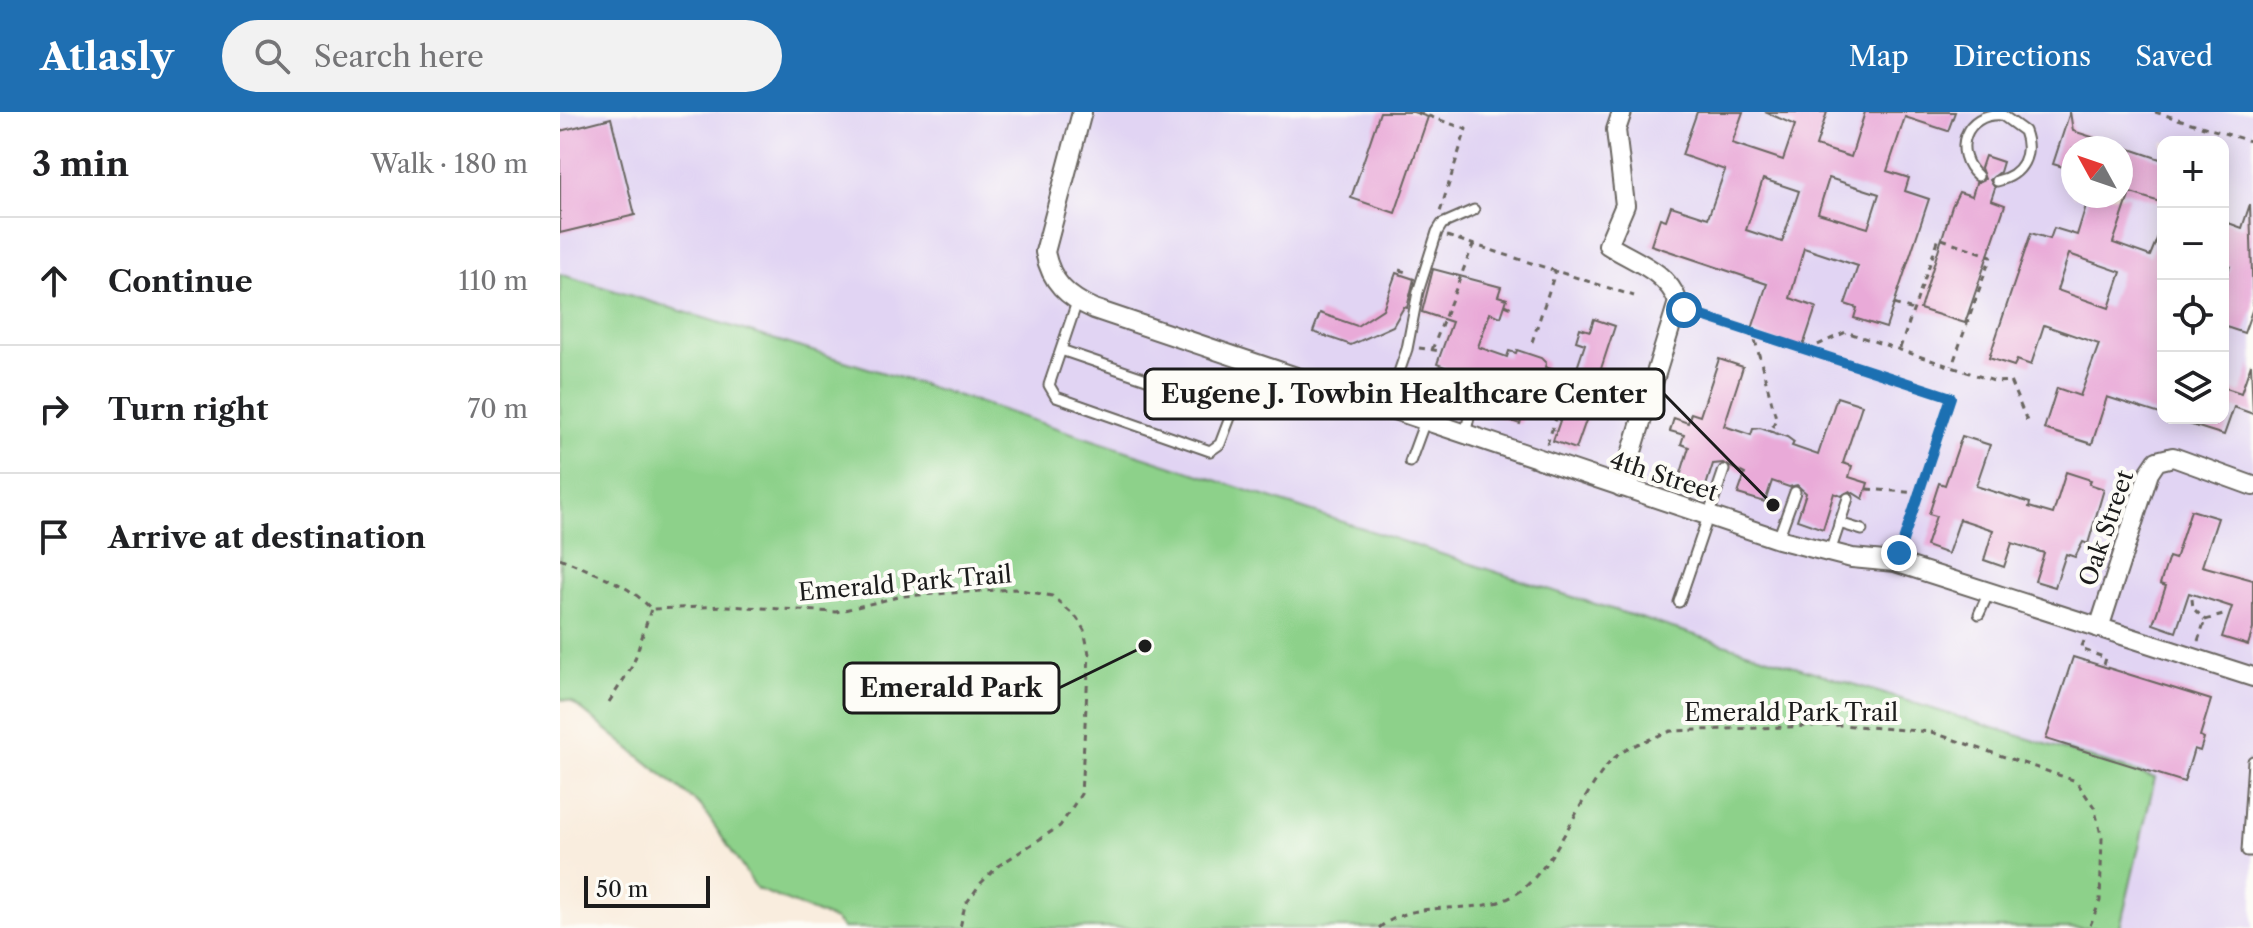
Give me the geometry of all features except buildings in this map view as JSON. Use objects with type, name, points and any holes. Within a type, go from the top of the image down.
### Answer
[{"type":"street","points":[[1077,302],[1054,279],[1045,252],[1082,112]]},
{"type":"street","points":[[1621,487],[1676,318],[1678,302],[1673,287],[1662,275],[1603,249],[1625,205],[1616,130],[1622,112]]},
{"type":"street","name":"4th Street","points":[[1077,302],[1778,539],[1830,552],[1895,562],[1989,592],[2098,636],[2253,677]]},
{"type":"street","name":"Oak Street","points":[[2098,636],[2149,473],[2157,461],[2173,457],[2253,486]]},
{"type":"lane","points":[[1978,176],[1965,160],[1963,139],[1975,122],[1994,113],[2018,117],[2028,153],[2018,172],[1997,181]]},
{"type":"lane","points":[[1387,407],[1408,345],[1418,292],[1437,232],[1442,224],[1474,210]]},
{"type":"lane","points":[[1061,350],[1223,405],[1231,415],[1220,444],[1210,451],[1056,397],[1049,385],[1077,302]]},
{"type":"lane","points":[[1262,395],[1271,369]]},
{"type":"lane","points":[[1465,435],[1476,386]]},
{"type":"lane","points":[[1410,462],[1425,421]]},
{"type":"lane","points":[[1679,602],[1724,470]]},
{"type":"lane","points":[[1778,539],[1795,492]]},
{"type":"lane","points":[[1830,552],[1848,498]]},
{"type":"lane","points":[[1839,523],[1862,530]]},
{"type":"lane","points":[[1979,614],[1989,592]]},
{"type":"lane","points":[[2253,761],[2247,851],[2253,851]]},
{"type":"path","points":[[1417,112],[1466,129],[1439,215]]},
{"type":"path","points":[[2155,112],[2253,142]]},
{"type":"path","points":[[1441,234],[1634,296]]},
{"type":"path","points":[[1900,348],[1939,238],[1991,256],[1952,366]]},
{"type":"path","points":[[1432,350],[1473,245]]},
{"type":"path","points":[[1399,270],[1410,274],[1417,260]]},
{"type":"path","points":[[1532,342],[1556,270]]},
{"type":"path","points":[[1894,304],[1913,310]]},
{"type":"path","points":[[1505,305],[1512,308]]},
{"type":"path","points":[[1684,310],[1951,397],[1899,553]]},
{"type":"path","points":[[1748,331],[1755,340],[1776,418],[1771,432]]},
{"type":"path","points":[[1807,350],[1846,332],[1997,382],[2010,381],[2027,421]]},
{"type":"path","points":[[1408,345],[1441,351]]},
{"type":"path","points":[[1545,451],[1560,407]]},
{"type":"path","points":[[1867,489],[1919,493]]},
{"type":"path","points":[[560,558],[619,584],[643,599],[651,609],[633,665],[609,702]]},
{"type":"path","name":"Emerald Park Trail","points":[[651,609],[727,606],[836,612],[902,596],[1015,589],[1052,596],[1077,618],[1089,654],[1081,794],[1060,826],[998,866],[981,883],[965,905],[960,928]]},
{"type":"path","points":[[2192,599],[2193,608],[2205,620]]},
{"type":"path","points":[[2205,620],[2223,615]]},
{"type":"path","points":[[2196,648],[2205,620]]},
{"type":"path","points":[[2098,636],[2084,640],[2081,649],[2106,658]]},
{"type":"path","points":[[2104,665],[2109,651]]},
{"type":"path","name":"Emerald Park Trail","points":[[1379,928],[1392,918],[1422,908],[1477,906],[1505,900],[1523,890],[1546,863],[1612,759],[1652,738],[1671,731],[1842,725],[1931,732],[2076,781],[2094,807],[2102,838],[2100,901],[2089,928]]},
{"type":"shaded area","points":[[560,112],[2253,112],[2253,928],[2120,928],[2154,778],[1560,593],[956,395],[560,274]]},
{"type":"green space","points":[[560,274],[956,395],[1560,593],[2155,778],[2120,928],[843,928],[835,920],[757,889],[701,806],[572,702],[560,699]]},
{"type":"place","name":"Eugene J. Towbin Healthcare Center","points":[[1773,505]]},
{"type":"place","name":"Emerald Park","points":[[1145,646]]},
{"type":"route","points":[[1684,310],[1951,397],[1899,553]]}]
